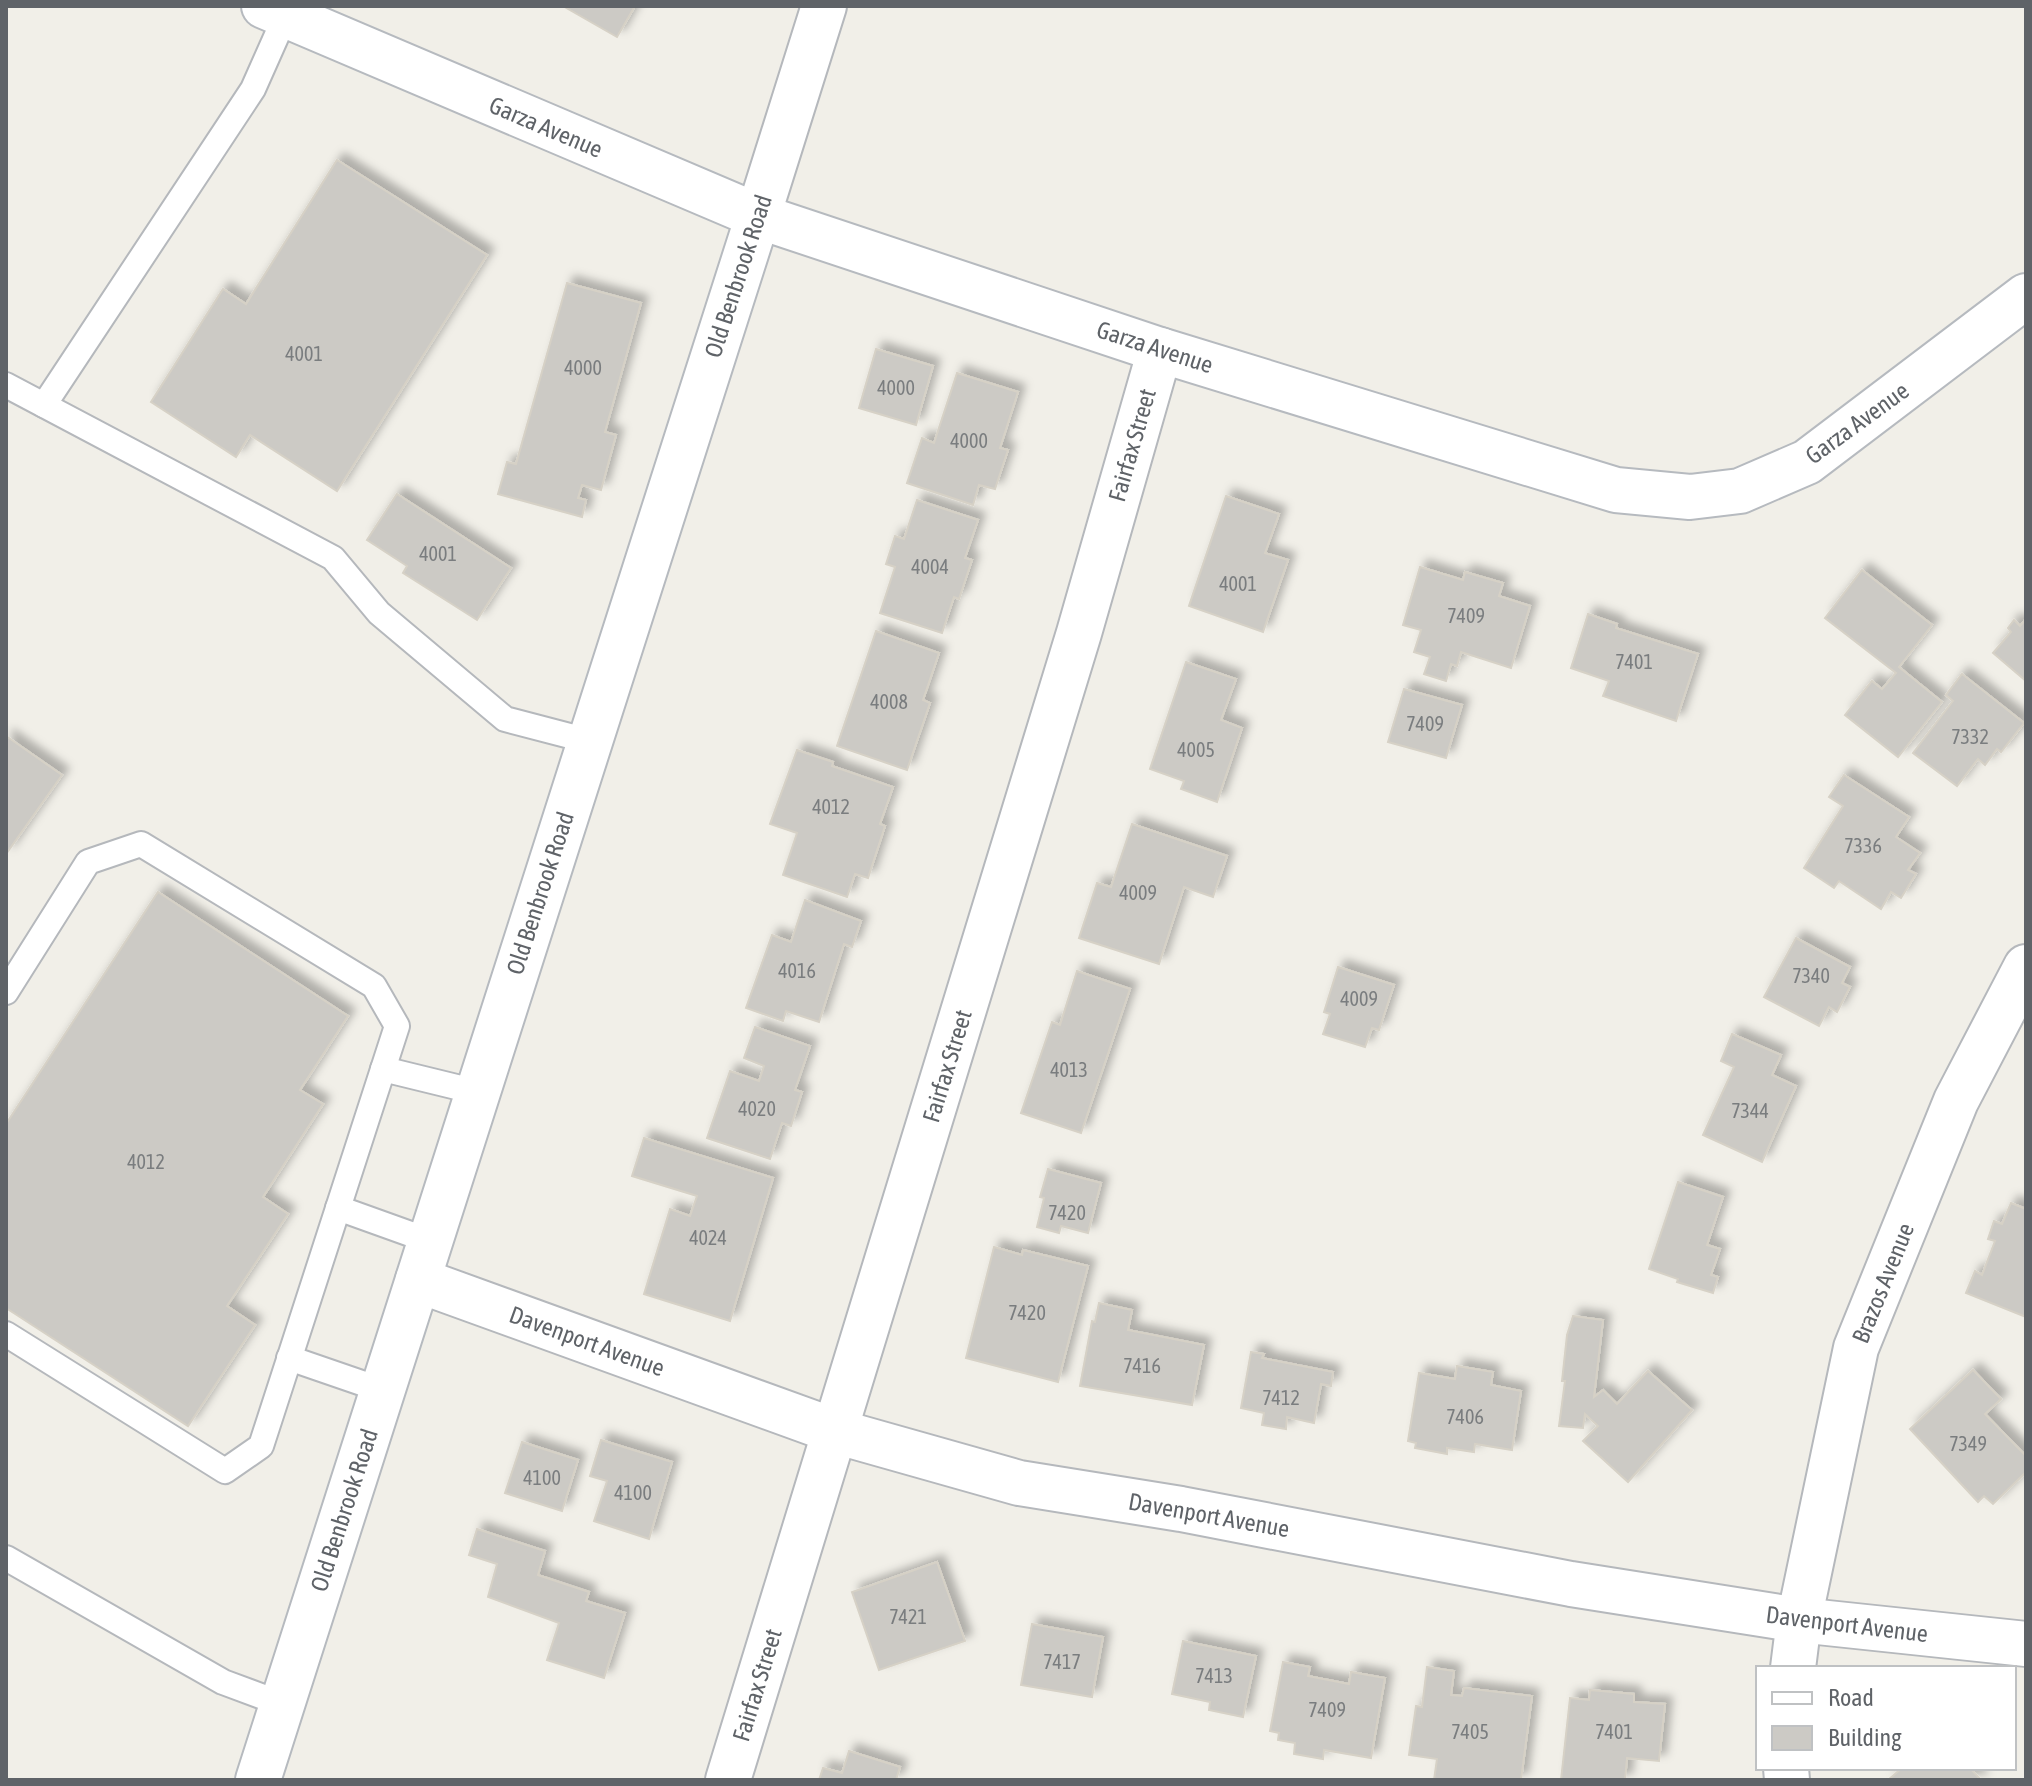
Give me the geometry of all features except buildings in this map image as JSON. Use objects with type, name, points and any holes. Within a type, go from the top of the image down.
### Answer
[{"type":"street","name":"Old Benbrook Road","points":[[258,1780],[824,6]]},
{"type":"street","name":"Garza Avenue","points":[[280,9],[758,216],[1160,350],[1616,490],[1690,497],[1740,491],[1807,462],[2026,296]]},
{"type":"street","name":"Fairfax Street","points":[[728,1780],[1079,633],[1160,350]]},
{"type":"street","name":"Brazos Avenue","points":[[1793,1666],[1799,1620],[1856,1348],[1956,1101],[2026,967]]},
{"type":"street","name":"Davenport Avenue","points":[[424,1260],[835,1431],[1019,1483],[1181,1509],[1571,1584],[1799,1620],[2026,1644]]},
{"type":"lane","points":[[44,405],[253,89],[280,9]]},
{"type":"lane","points":[[6,385],[333,558],[379,613],[505,719],[589,741]]},
{"type":"lane","points":[[6,992],[88,862],[141,844],[374,986],[397,1026],[261,1446],[225,1471],[6,1334]]},
{"type":"lane","points":[[383,1069],[477,1092]]},
{"type":"lane","points":[[338,1208],[424,1260]]},
{"type":"lane","points":[[289,1358],[382,1390]]},
{"type":"lane","points":[[6,1558],[223,1682],[282,1704]]}]
